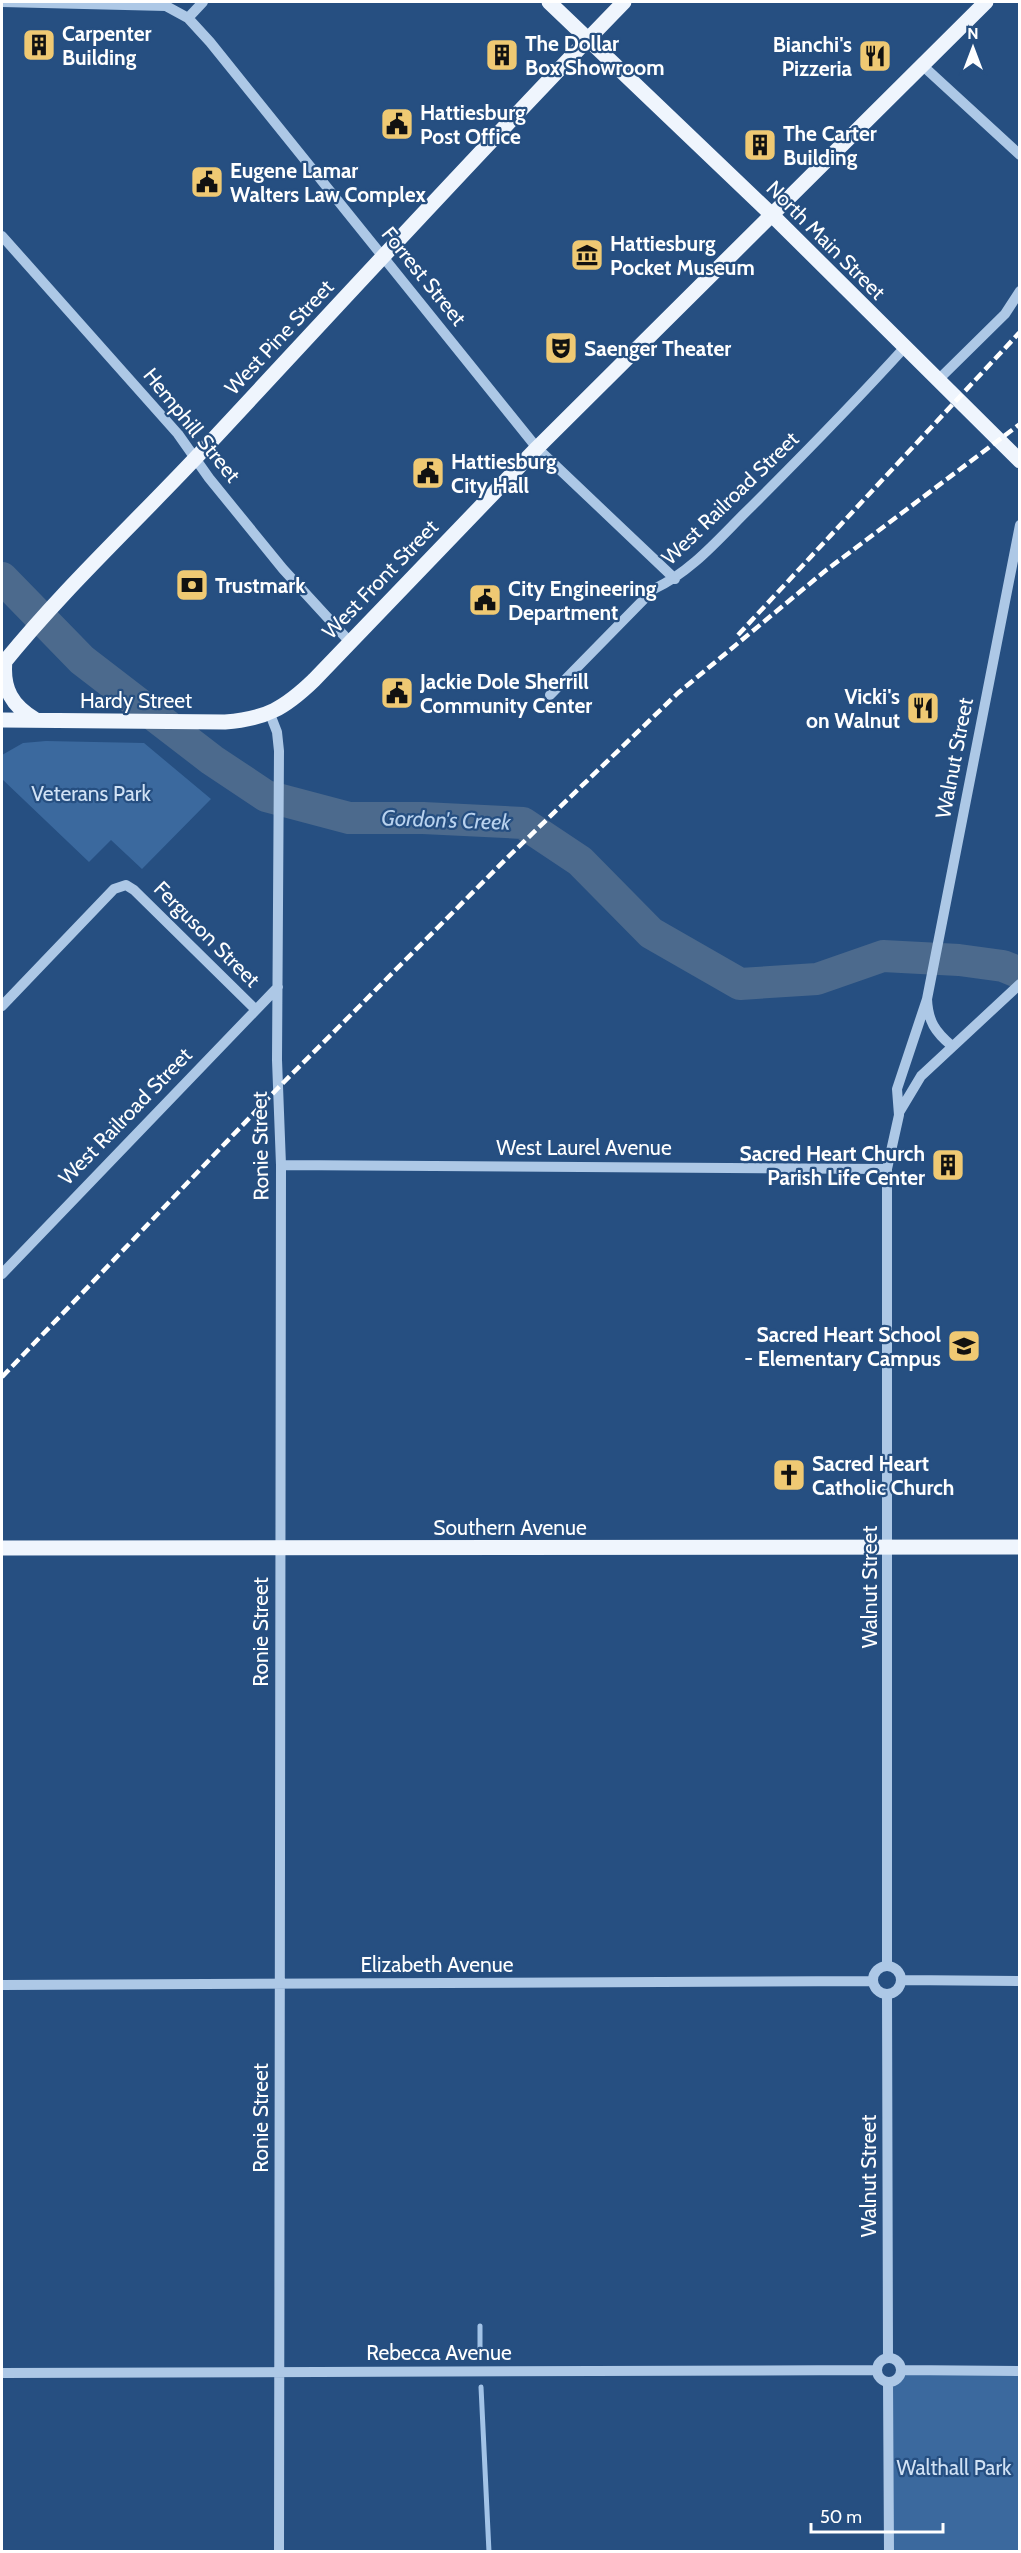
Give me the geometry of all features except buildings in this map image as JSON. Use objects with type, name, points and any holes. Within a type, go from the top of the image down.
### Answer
[{"type":"main road","name":"North Main Street","points":[[549,2],[772,215],[1020,461]]},
{"type":"main road","name":"West Pine Street","points":[[3,660],[59,598],[195,459],[382,256],[624,2]]},
{"type":"main road","name":"West Front Street","points":[[270,714],[297,696],[537,448],[986,2]]},
{"type":"main road","points":[[3,660],[3,676],[10,697],[17,706],[36,720]]},
{"type":"main road","name":"Hardy Street","points":[[2,720],[225,722],[270,714]]},
{"type":"main road","name":"Southern Avenue","points":[[2,1548],[1020,1547]]},
{"type":"street","name":"Forrest Street","points":[[2,2],[166,6],[188,18],[210,42],[537,448],[675,579]]},
{"type":"street","points":[[188,18],[202,2]]},
{"type":"street","points":[[922,65],[1020,155]]},
{"type":"street","name":"Hemphill Street","points":[[2,236],[178,434],[195,459],[283,569],[349,641]]},
{"type":"street","points":[[938,380],[1005,314],[1020,291]]},
{"type":"street","name":"West Railroad Street","points":[[550,694],[654,589],[675,579],[821,437],[905,347]]},
{"type":"street","name":"Walnut Street","points":[[888,1966],[888,1169],[899,1115],[897,1089],[927,999],[1020,525]]},
{"type":"street","name":"Ronie Street","points":[[270,714],[277,732],[279,751],[278,987],[281,1165],[279,2552]]},
{"type":"street","name":"Ferguson Street","points":[[2,1005],[114,889],[126,885],[135,890],[255,1009]]},
{"type":"street","points":[[899,1115],[910,1090],[921,1076],[1020,984]]},
{"type":"street","name":"West Railroad Street","points":[[2,1274],[278,987]]},
{"type":"street","name":"Walnut Street","points":[[927,999],[928,1012],[934,1030],[952,1046]]},
{"type":"street","name":"West Laurel Avenue","points":[[281,1165],[888,1169]]},
{"type":"street","points":[[888,1966],[896,1970],[901,1980],[898,1989],[888,1994],[876,1989],[873,1981],[879,1969],[888,1966]]},
{"type":"street","points":[[901,1980],[1020,1981]]},
{"type":"street","name":"Elizabeth Avenue","points":[[2,1985],[873,1981]]},
{"type":"street","name":"Walnut Street","points":[[888,1994],[888,2357]]},
{"type":"street","points":[[888,2357],[899,2363],[901,2370],[898,2378],[888,2382],[881,2380],[876,2370],[878,2363],[888,2357]]},
{"type":"street","name":"Rebecca Avenue","points":[[2,2373],[876,2370]]},
{"type":"street","points":[[901,2370],[1020,2371]]},
{"type":"street","points":[[888,2382],[889,2552]]},
{"type":"green space","name":"Veterans Park","points":[[46,741],[144,743],[211,799],[142,869],[111,840],[89,862],[2,779],[2,755],[23,743]]},
{"type":"green space","name":"Walthall Park","points":[[1019,2371],[1019,2551],[889,2551],[892,2382],[900,2374]]},
{"type":"waterway","name":"Gordon's Creek","points":[[2,578],[82,660],[212,760],[266,796],[349,818],[423,818],[523,823],[580,861],[651,933],[740,984],[817,979],[883,956],[959,960],[1003,966],[1020,973]]},
{"type":"waterway","points":[[480,2326],[480,2357]]},
{"type":"waterway","points":[[481,2387],[489,2552]]},
{"type":"railway","points":[[738,635],[1020,332]]},
{"type":"railway","points":[[2,1377],[278,1088],[507,858],[678,693],[825,571],[1020,424]]},
{"type":"place","name":"Carpenter Building","points":[[39,45]]},
{"type":"place","name":"The Dollar Box Showroom","points":[[502,55]]},
{"type":"place","name":"Bianchi's Pizzeria","points":[[875,56]]},
{"type":"place","name":"Hattiesburg Post Office","points":[[397,124]]},
{"type":"place","name":"The Carter Building","points":[[760,145]]},
{"type":"place","name":"Eugene Lamar Walters Law Complex","points":[[207,182]]},
{"type":"place","name":"Hattiesburg Pocket Museum","points":[[587,255]]},
{"type":"place","name":"Saenger Theater","points":[[561,348]]},
{"type":"place","name":"Hattiesburg City Hall","points":[[428,473]]},
{"type":"place","name":"Trustmark","points":[[192,585]]},
{"type":"place","name":"City Engineering Department","points":[[485,600]]},
{"type":"place","name":"Jackie Dole Sherrill Community Center","points":[[397,693]]},
{"type":"place","name":"Vicki's on Walnut","points":[[923,708]]},
{"type":"place","name":"Sacred Heart Church Parish Life Center","points":[[948,1165]]},
{"type":"place","name":"Sacred Heart School - Elementary Campus","points":[[964,1346]]},
{"type":"place","name":"Sacred Heart Catholic Church","points":[[789,1475]]}]
